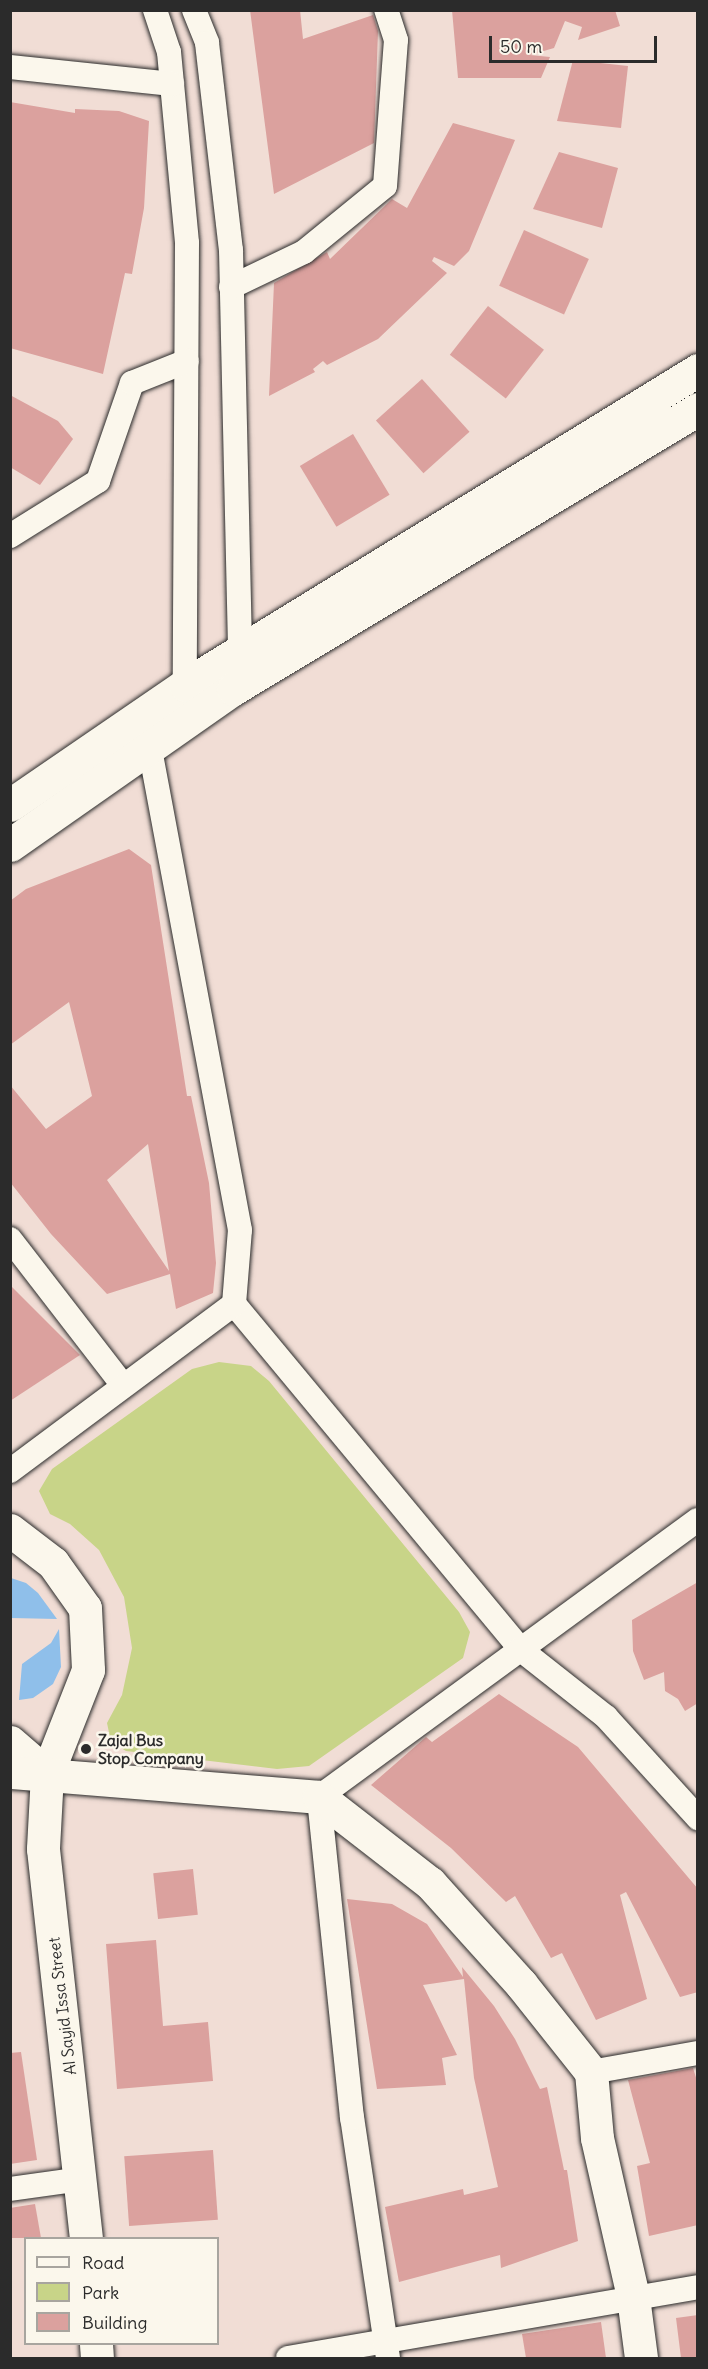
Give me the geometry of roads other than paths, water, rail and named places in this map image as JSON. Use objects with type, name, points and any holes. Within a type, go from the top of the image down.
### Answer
[{"type":"street","points":[[155,10],[169,52],[187,243],[192,699]]},
{"type":"street","points":[[194,10],[207,43],[231,287],[246,665]]},
{"type":"street","points":[[231,287],[303,252],[385,186],[396,40],[386,10]]},
{"type":"street","points":[[10,67],[172,84]]},
{"type":"street","points":[[10,536],[98,481],[132,383],[187,361]]},
{"type":"street","points":[[10,845],[145,730],[698,370]]},
{"type":"street","points":[[246,665],[698,409]]},
{"type":"street","points":[[10,805],[52,773],[145,730]]},
{"type":"street","points":[[145,730],[240,1230],[234,1304],[520,1649],[606,1717],[698,1818]]},
{"type":"street","points":[[10,1239],[122,1384]]},
{"type":"street","points":[[10,1471],[122,1384],[234,1304]]},
{"type":"street","points":[[319,1797],[698,1520]]},
{"type":"street","name":"Al Sayid Issa Street","points":[[10,1530],[53,1563],[85,1608],[88,1670],[47,1774],[43,1849],[86,2237]]},
{"type":"street","points":[[10,1742],[47,1774]]},
{"type":"street","points":[[10,1772],[319,1797],[430,1883],[521,1984],[591,2072],[597,2138],[633,2297],[641,2358]]},
{"type":"street","points":[[319,1797],[352,2118],[387,2350]]},
{"type":"street","points":[[591,2072],[698,2053]]},
{"type":"street","points":[[10,2189],[81,2179]]},
{"type":"street","points":[[288,2358],[387,2350],[633,2297],[698,2287]]},
{"type":"water","points":[[11,1578],[26,1583],[38,1593],[57,1619],[11,1618]]},
{"type":"water","points":[[59,1629],[61,1667],[53,1684],[33,1698],[19,1700],[22,1664],[51,1643]]},
{"type":"place","name":"Zajal Bus Stop Company","points":[[86,1749]]}]
